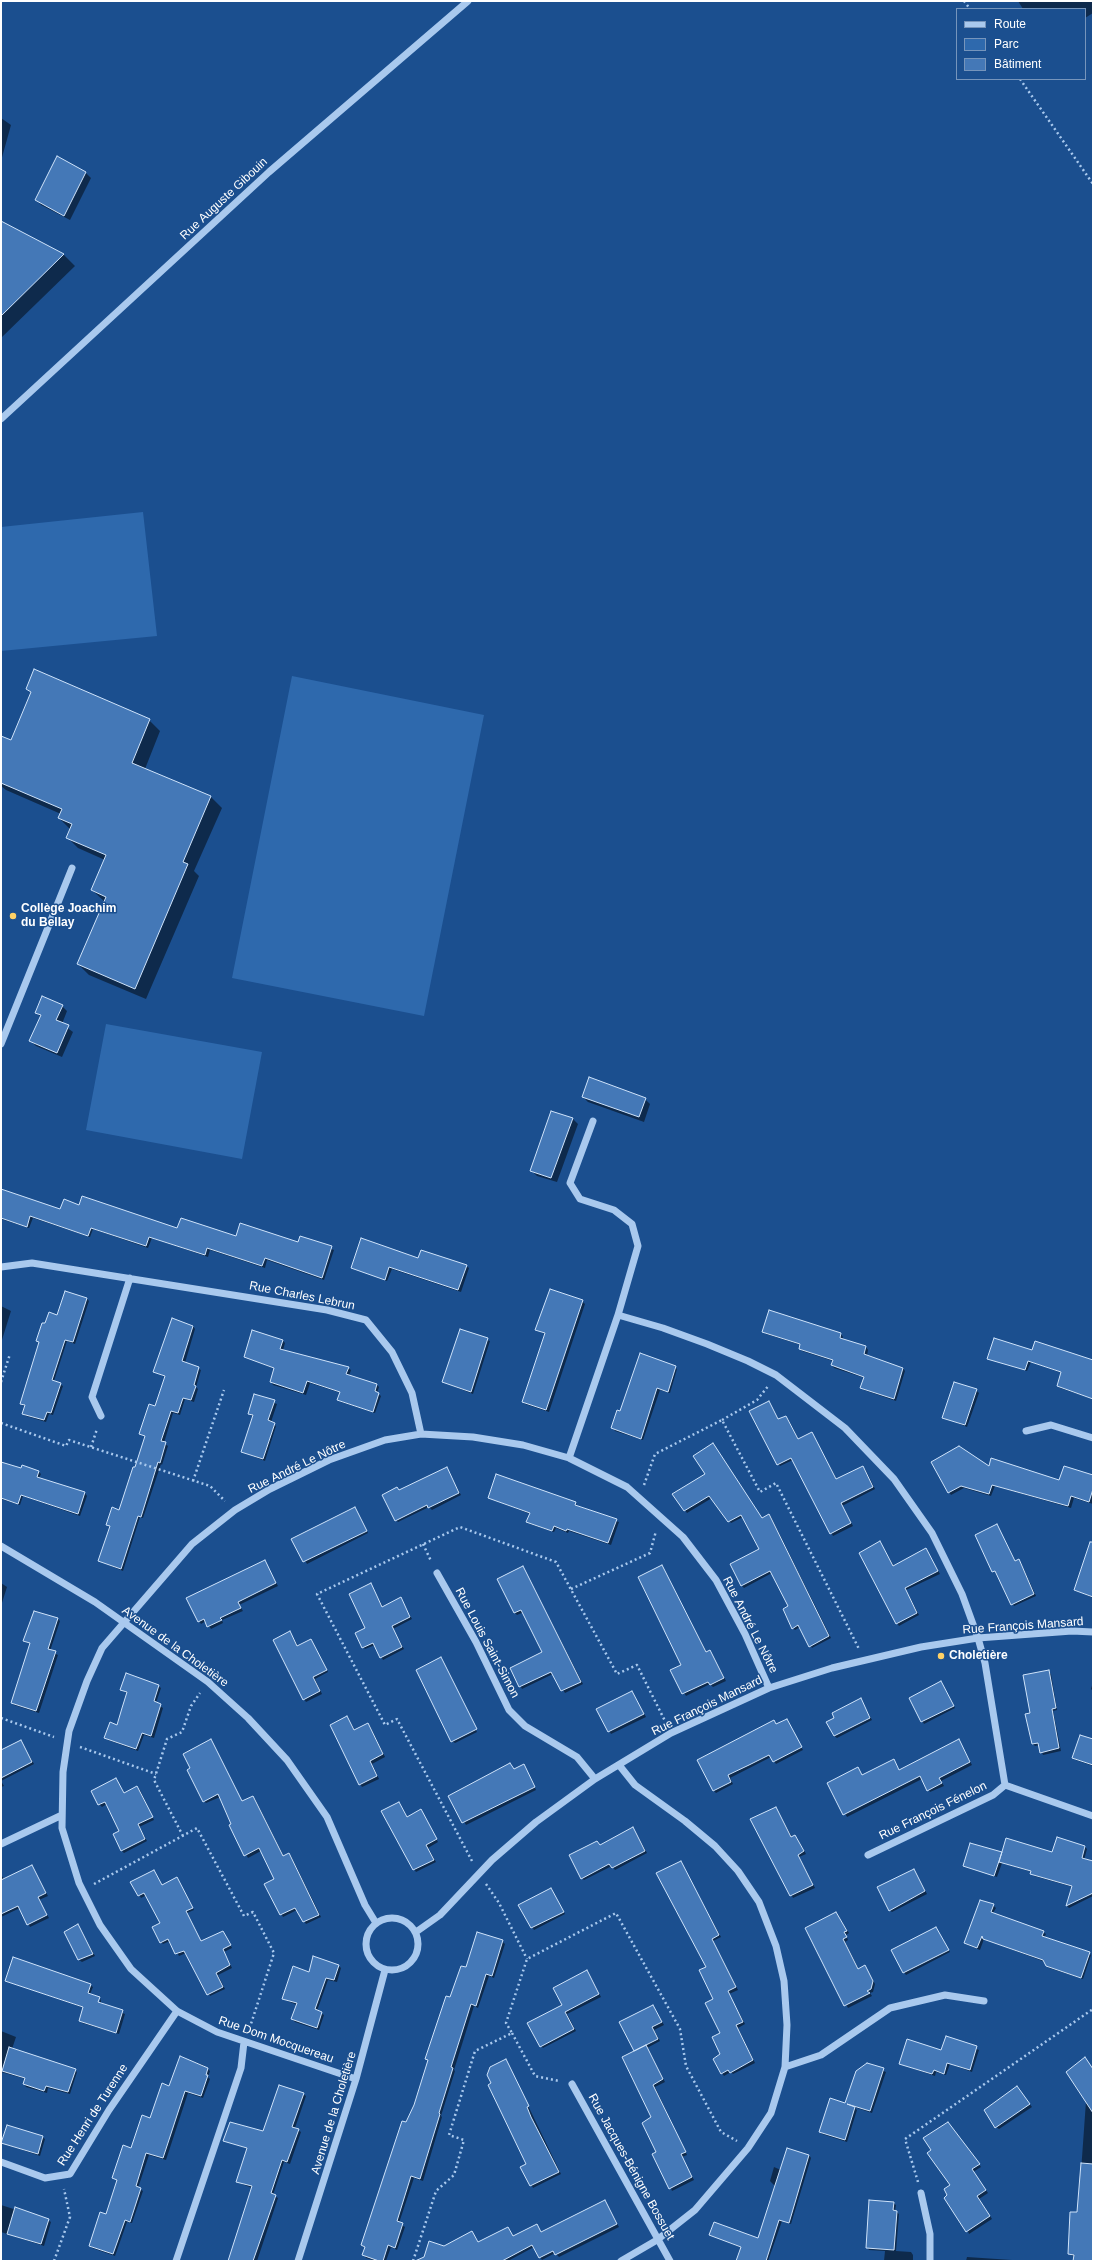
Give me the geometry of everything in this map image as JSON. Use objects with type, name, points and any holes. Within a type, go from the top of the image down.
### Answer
[{"type":"street","name":"Rue Auguste Gibouin","points":[[1,419],[269,172],[468,1]]},
{"type":"street","points":[[1,1044],[72,868]]},
{"type":"street","points":[[569,1458],[618,1315],[638,1246],[632,1224],[614,1210],[580,1199],[570,1183],[593,1121]]},
{"type":"street","name":"Rue Charles Lebrun","points":[[1,1267],[32,1263],[327,1310],[366,1320],[392,1352],[412,1393],[421,1434]]},
{"type":"street","points":[[101,1416],[92,1397],[130,1278]]},
{"type":"street","name":"Rue François Fénelon","points":[[618,1315],[663,1328],[707,1344],[748,1361],[776,1375],[845,1428],[894,1479],[932,1533],[962,1594],[978,1638],[985,1663],[1005,1784]]},
{"type":"street","points":[[1026,1430],[1051,1425],[1093,1438]]},
{"type":"street","name":"Rue André Le Nôtre","points":[[124,1623],[192,1544],[235,1510],[270,1489],[329,1460],[385,1440],[421,1434],[473,1436],[516,1443],[569,1458],[627,1487],[668,1521],[683,1537],[716,1580],[745,1634],[769,1688]]},
{"type":"street","name":"Avenue de la Choletière","points":[[1,1546],[95,1602],[208,1682],[248,1718],[288,1760],[323,1811],[365,1905],[376,1923]]},
{"type":"street","name":"Rue Louis Saint-Simon","points":[[437,1573],[476,1642],[509,1710],[525,1726],[577,1758],[595,1780]]},
{"type":"street","name":"Rue Dom Mocquereau","points":[[124,1623],[102,1648],[86,1681],[69,1731],[63,1772],[62,1828],[82,1890],[100,1925],[131,1969],[177,2011],[217,2032],[356,2079]]},
{"type":"street","name":"Rue François Mansard","points":[[416,1932],[440,1915],[492,1860],[536,1822],[595,1780],[671,1733],[769,1688],[832,1668],[921,1647],[978,1638],[1072,1631],[1093,1632]]},
{"type":"street","points":[[619,1765],[635,1785],[685,1821],[715,1846],[738,1871],[759,1902],[776,1946],[784,1981],[787,2025],[785,2067],[771,2112],[748,2148],[695,2210],[657,2240],[621,2261]]},
{"type":"street","name":"Rue François Fénelon","points":[[1005,1784],[1093,1816]]},
{"type":"street","name":"Rue François Fénelon","points":[[868,1855],[993,1795],[1005,1784]]},
{"type":"street","points":[[1,1844],[62,1815]]},
{"type":"street","points":[[398,1918],[405,1921],[416,1932],[418,1949],[415,1958],[402,1969],[385,1970],[371,1961],[367,1953],[366,1937],[376,1923],[382,1919],[398,1918]]},
{"type":"street","name":"Avenue de la Choletière","points":[[300,2260],[356,2079],[385,1970]]},
{"type":"street","points":[[785,2067],[821,2055],[890,2008],[945,1995],[984,2001]]},
{"type":"street","name":"Rue Henri de Turenne","points":[[1,2162],[45,2178],[70,2174],[109,2110],[177,2011]]},
{"type":"street","points":[[176,2261],[241,2068],[244,2042]]},
{"type":"street","name":"Rue Jacques-Bénigne Bossuet","points":[[572,2084],[657,2240],[670,2261]]},
{"type":"street","points":[[921,2193],[930,2234],[930,2261]]},
{"type":"path","points":[[1021,80],[1093,184]]},
{"type":"path","points":[[1,1382],[10,1354]]},
{"type":"path","points":[[639,1497],[655,1454],[758,1400],[776,1375]]},
{"type":"path","points":[[193,1481],[224,1390]]},
{"type":"path","points":[[91,1447],[101,1416]]},
{"type":"path","points":[[722,1420],[760,1492],[776,1484],[864,1660]]},
{"type":"path","points":[[1,1424],[66,1446],[69,1440],[210,1486],[235,1510]]},
{"type":"path","points":[[571,1589],[650,1553],[655,1532],[668,1521]]},
{"type":"path","points":[[527,1959],[499,1903],[480,1874],[397,1719],[385,1725],[317,1594],[460,1527],[556,1562],[617,1674],[637,1665],[671,1733]]},
{"type":"path","points":[[423,1544],[437,1573]]},
{"type":"path","points":[[183,1836],[154,1780],[167,1739],[182,1732],[191,1706],[208,1682]]},
{"type":"path","points":[[82,1890],[197,1828],[244,1916],[253,1912],[274,1953],[244,2042]]},
{"type":"path","points":[[572,2084],[535,2076],[506,2022],[527,1959],[616,1913],[680,2029],[686,2066],[721,2132],[748,2148]]},
{"type":"path","points":[[921,2193],[905,2139],[1093,2009]]},
{"type":"path","points":[[413,2261],[436,2191],[454,2175],[464,2140],[449,2135],[475,2051],[512,2033]]},
{"type":"path","points":[[54,2261],[70,2216],[61,2176]]},
{"type":"green space","points":[[143,512],[157,636],[1,651],[1,527]]},
{"type":"green space","points":[[292,676],[484,715],[424,1016],[232,978]]},
{"type":"green space","points":[[106,1024],[262,1052],[242,1159],[86,1130]]},
{"type":"building","points":[[57,156],[86,172],[64,216],[35,200]]},
{"type":"building","points":[[1,221],[64,254],[1,316]]},
{"type":"building","points":[[34,669],[150,719],[132,763],[211,796],[183,862],[188,864],[135,989],[77,964],[106,897],[91,890],[106,855],[66,838],[72,824],[58,818],[62,809],[1,783],[1,736],[11,740],[31,692],[26,689]]},
{"type":"building","points":[[42,996],[63,1005],[56,1020],[69,1025],[57,1053],[29,1041],[41,1015],[35,1013]]},
{"type":"building","points":[[589,1077],[646,1098],[639,1117],[582,1097]]},
{"type":"building","points":[[551,1111],[573,1118],[551,1178],[530,1171]]},
{"type":"building","points":[[1,1189],[60,1209],[64,1199],[79,1205],[82,1196],[177,1228],[181,1218],[236,1236],[240,1223],[298,1242],[300,1236],[332,1246],[322,1278],[265,1258],[262,1266],[207,1248],[205,1255],[149,1237],[146,1246],[91,1228],[88,1236],[30,1216],[27,1227],[1,1218]]},
{"type":"building","points":[[361,1238],[418,1258],[421,1250],[467,1265],[458,1290],[389,1267],[385,1280],[351,1268]]},
{"type":"building","points":[[550,1289],[583,1300],[546,1410],[522,1402],[545,1333],[535,1330]]},
{"type":"building","points":[[65,1291],[87,1298],[73,1342],[65,1340],[52,1380],[61,1383],[51,1413],[47,1412],[44,1420],[22,1414],[25,1405],[20,1404],[39,1342],[36,1341],[42,1323],[45,1323],[49,1312],[57,1315]]},
{"type":"building","points":[[769,1310],[841,1333],[840,1338],[866,1346],[864,1354],[903,1368],[894,1399],[860,1388],[864,1377],[831,1365],[833,1360],[799,1349],[800,1344],[762,1332]]},
{"type":"building","points":[[172,1318],[193,1326],[182,1361],[199,1367],[194,1385],[196,1386],[191,1400],[183,1398],[178,1413],[171,1411],[161,1441],[166,1442],[160,1463],[158,1462],[141,1517],[138,1516],[121,1569],[98,1561],[110,1526],[106,1525],[112,1507],[119,1510],[133,1467],[135,1467],[145,1436],[139,1434],[149,1404],[155,1406],[165,1376],[153,1372]]},
{"type":"building","points":[[460,1329],[488,1338],[471,1392],[442,1382]]},
{"type":"building","points":[[252,1330],[283,1340],[280,1349],[349,1367],[346,1374],[377,1384],[375,1391],[379,1393],[373,1412],[337,1400],[340,1392],[307,1381],[303,1393],[270,1382],[274,1368],[244,1357]]},
{"type":"building","points":[[994,1338],[1032,1350],[1035,1341],[1093,1360],[1093,1399],[1057,1386],[1061,1372],[1028,1361],[1025,1370],[987,1359]]},
{"type":"building","points":[[640,1353],[676,1366],[668,1392],[657,1388],[641,1439],[611,1428],[617,1410],[620,1411]]},
{"type":"building","points":[[954,1382],[977,1389],[965,1425],[942,1418]]},
{"type":"building","points":[[254,1394],[275,1400],[268,1420],[275,1423],[263,1459],[241,1452],[253,1415],[248,1414]]},
{"type":"building","points":[[769,1401],[778,1419],[786,1416],[798,1439],[812,1432],[836,1479],[863,1466],[873,1487],[841,1503],[851,1523],[830,1534],[791,1458],[777,1465],[749,1411]]},
{"type":"building","points":[[713,1443],[762,1518],[769,1514],[829,1636],[809,1647],[798,1625],[792,1629],[783,1609],[788,1606],[770,1571],[741,1586],[730,1564],[759,1549],[741,1515],[728,1522],[709,1496],[684,1511],[672,1494],[705,1474],[693,1456]]},
{"type":"building","points":[[959,1446],[989,1466],[991,1458],[1059,1480],[1064,1466],[1093,1475],[1093,1489],[1089,1502],[1071,1496],[1068,1506],[992,1485],[989,1494],[961,1486],[948,1493],[931,1462]]},
{"type":"building","points":[[1,1462],[21,1468],[22,1465],[39,1471],[37,1477],[85,1492],[78,1514],[21,1495],[18,1504],[1,1498]]},
{"type":"building","points":[[447,1467],[459,1493],[428,1508],[427,1505],[395,1521],[382,1495],[397,1487],[399,1490]]},
{"type":"building","points":[[496,1474],[576,1502],[575,1505],[617,1519],[608,1543],[567,1529],[566,1531],[554,1526],[552,1531],[526,1522],[530,1513],[488,1498]]},
{"type":"building","points":[[355,1507],[367,1531],[303,1562],[291,1539]]},
{"type":"building","points":[[997,1524],[1015,1561],[1019,1559],[1034,1594],[1011,1605],[995,1571],[992,1572],[975,1535]]},
{"type":"building","points":[[880,1541],[893,1566],[926,1548],[938,1571],[905,1588],[917,1613],[896,1624],[859,1553]]},
{"type":"building","points":[[1090,1542],[1093,1542],[1093,1597],[1074,1590]]},
{"type":"building","points":[[265,1560],[276,1583],[238,1602],[241,1608],[220,1618],[222,1620],[207,1627],[204,1619],[198,1622],[186,1598]]},
{"type":"building","points":[[662,1565],[706,1652],[710,1650],[724,1678],[710,1685],[708,1682],[682,1694],[670,1670],[681,1665],[638,1577]]},
{"type":"building","points":[[523,1566],[581,1682],[561,1691],[551,1672],[519,1687],[510,1668],[542,1652],[521,1610],[514,1613],[497,1579]]},
{"type":"building","points":[[371,1583],[382,1607],[401,1597],[410,1617],[392,1626],[402,1647],[380,1658],[373,1643],[362,1648],[355,1633],[365,1628],[349,1594]]},
{"type":"building","points":[[34,1611],[58,1618],[48,1649],[56,1651],[36,1711],[11,1703],[30,1643],[23,1641]]},
{"type":"building","points":[[290,1631],[297,1646],[311,1639],[327,1670],[313,1677],[320,1691],[303,1700],[273,1640]]},
{"type":"building","points":[[441,1657],[477,1729],[451,1742],[416,1670]]},
{"type":"building","points":[[1049,1670],[1056,1708],[1052,1709],[1059,1748],[1040,1753],[1038,1743],[1032,1744],[1025,1714],[1030,1713],[1023,1675]]},
{"type":"building","points":[[126,1673],[159,1685],[154,1701],[161,1704],[151,1736],[142,1733],[136,1749],[104,1738],[110,1722],[117,1725],[127,1692],[120,1690]]},
{"type":"building","points":[[941,1681],[954,1706],[921,1722],[909,1698]]},
{"type":"building","points":[[632,1691],[644,1714],[608,1732],[596,1709]]},
{"type":"building","points":[[861,1698],[870,1718],[834,1736],[826,1722],[834,1718],[832,1713]]},
{"type":"building","points":[[347,1716],[354,1730],[368,1723],[383,1754],[370,1761],[377,1776],[359,1785],[330,1725]]},
{"type":"building","points":[[787,1719],[802,1747],[773,1762],[769,1755],[728,1775],[731,1782],[713,1791],[697,1760],[774,1720],[776,1724]]},
{"type":"building","points":[[1080,1735],[1093,1739],[1093,1765],[1072,1758]]},
{"type":"building","points":[[211,1739],[242,1801],[253,1796],[283,1856],[289,1853],[319,1915],[303,1922],[295,1908],[280,1915],[264,1884],[274,1879],[259,1848],[244,1856],[229,1825],[231,1824],[218,1794],[203,1802],[187,1770],[190,1768],[183,1754]]},
{"type":"building","points":[[959,1739],[970,1762],[939,1778],[942,1783],[927,1791],[920,1776],[843,1815],[827,1783],[858,1767],[862,1775],[894,1759],[899,1770]]},
{"type":"building","points":[[21,1740],[32,1762],[1,1778],[1,1750]]},
{"type":"building","points":[[510,1763],[514,1769],[524,1764],[535,1787],[462,1823],[448,1796]]},
{"type":"building","points":[[116,1778],[124,1793],[137,1786],[153,1817],[138,1824],[145,1839],[121,1851],[113,1834],[119,1831],[105,1802],[98,1805],[91,1791]]},
{"type":"building","points":[[399,1802],[407,1817],[421,1809],[437,1839],[426,1845],[434,1860],[413,1870],[381,1811]]},
{"type":"building","points":[[776,1807],[791,1837],[795,1835],[804,1851],[798,1855],[813,1885],[790,1896],[750,1819]]},
{"type":"building","points":[[633,1827],[645,1851],[612,1868],[609,1864],[581,1879],[569,1855],[597,1841],[600,1845]]},
{"type":"building","points":[[1057,1837],[1085,1846],[1082,1858],[1093,1861],[1093,1893],[1066,1906],[1072,1886],[1030,1874],[1031,1871],[999,1862],[1006,1838],[1052,1852]]},
{"type":"building","points":[[970,1843],[1002,1852],[994,1876],[963,1866]]},
{"type":"building","points":[[681,1861],[719,1935],[712,1939],[736,1987],[728,1991],[743,2022],[736,2025],[753,2060],[730,2073],[728,2070],[721,2074],[713,2059],[720,2054],[712,2037],[720,2033],[705,2003],[713,1999],[699,1970],[706,1967],[656,1873]]},
{"type":"building","points":[[32,1865],[46,1893],[38,1897],[47,1915],[27,1925],[18,1906],[1,1914],[1,1880]]},
{"type":"building","points":[[914,1869],[925,1891],[889,1911],[877,1887]]},
{"type":"building","points":[[154,1870],[162,1885],[177,1877],[193,1908],[186,1911],[201,1941],[223,1931],[231,1945],[223,1949],[230,1965],[216,1973],[223,1987],[207,1995],[184,1951],[175,1954],[168,1939],[160,1943],[152,1927],[160,1923],[144,1893],[138,1896],[130,1882]]},
{"type":"building","points":[[551,1888],[564,1912],[531,1928],[518,1905]]},
{"type":"building","points":[[980,1900],[994,1904],[991,1912],[1044,1931],[1042,1936],[1090,1952],[1081,1978],[1046,1966],[1043,1960],[983,1939],[982,1936],[977,1948],[964,1943]]},
{"type":"building","points":[[836,1912],[847,1931],[844,1932],[847,1937],[843,1939],[858,1969],[865,1965],[873,1981],[871,1989],[867,1991],[870,1993],[844,2006],[805,1928]]},
{"type":"building","points":[[78,1924],[93,1954],[78,1960],[64,1932]]},
{"type":"building","points":[[936,1927],[949,1950],[903,1973],[891,1950]]},
{"type":"building","points":[[477,1932],[503,1940],[492,1976],[486,1974],[476,2006],[471,2004],[451,2067],[453,2068],[420,2179],[411,2176],[397,2221],[403,2223],[395,2248],[388,2245],[383,2261],[379,2261],[362,2255],[365,2247],[361,2245],[402,2121],[406,2122],[414,2105],[428,2060],[425,2059],[446,1996],[450,1997],[461,1966],[466,1967]]},
{"type":"building","points":[[313,1956],[339,1965],[334,1980],[326,1978],[315,2009],[322,2012],[317,2028],[291,2019],[297,2003],[282,1999],[293,1966],[309,1972]]},
{"type":"building","points":[[13,1957],[91,1984],[88,1993],[100,1997],[98,2002],[123,2010],[116,2033],[79,2021],[83,2007],[5,1981]]},
{"type":"building","points":[[587,1970],[599,1994],[565,2012],[574,2029],[540,2047],[527,2023],[562,2005],[553,1988]]},
{"type":"building","points":[[653,2005],[662,2022],[652,2027],[658,2039],[634,2051],[619,2022]]},
{"type":"building","points":[[946,2036],[977,2046],[970,2070],[947,2063],[944,2074],[934,2070],[932,2074],[899,2064],[907,2039],[941,2050]]},
{"type":"building","points":[[646,2045],[663,2079],[653,2085],[686,2152],[681,2154],[692,2177],[669,2189],[652,2154],[656,2152],[642,2123],[651,2117],[622,2057]]},
{"type":"building","points":[[9,2047],[76,2069],[68,2092],[46,2086],[44,2091],[23,2084],[25,2078],[2,2071]]},
{"type":"building","points":[[180,2056],[208,2068],[206,2075],[208,2075],[201,2096],[185,2091],[163,2158],[146,2153],[136,2186],[141,2188],[130,2222],[125,2220],[113,2254],[89,2246],[100,2212],[106,2214],[117,2180],[112,2178],[123,2145],[131,2148],[142,2115],[150,2118],[162,2083],[169,2086]]},
{"type":"building","points":[[1085,2057],[1093,2069],[1093,2113],[1066,2072]]},
{"type":"building","points":[[506,2059],[529,2106],[527,2107],[531,2117],[559,2172],[530,2186],[520,2167],[526,2164],[488,2085],[491,2083],[487,2075],[490,2067]]},
{"type":"building","points":[[867,2063],[884,2068],[870,2111],[847,2104],[855,2107],[845,2140],[819,2132],[830,2098],[845,2103],[856,2071]]},
{"type":"building","points":[[279,2085],[304,2093],[292,2127],[299,2129],[287,2162],[282,2160],[271,2193],[276,2195],[253,2261],[228,2261],[252,2186],[236,2182],[247,2148],[223,2141],[230,2122],[263,2131]]},
{"type":"building","points":[[1017,2086],[1030,2104],[995,2128],[984,2110]]},
{"type":"building","points":[[948,2122],[980,2164],[972,2169],[986,2190],[977,2196],[990,2216],[966,2232],[944,2198],[947,2195],[944,2189],[950,2185],[927,2153],[931,2150],[923,2138]]},
{"type":"building","points":[[7,2125],[43,2136],[38,2154],[1,2143]]},
{"type":"building","points":[[787,2148],[809,2155],[789,2223],[779,2220],[766,2261],[736,2261],[741,2247],[709,2235],[714,2222],[758,2238]]},
{"type":"building","points":[[1081,2163],[1093,2164],[1093,2261],[1073,2261],[1074,2255],[1068,2254],[1070,2212],[1077,2212]]},
{"type":"building","points":[[605,2200],[617,2224],[555,2255],[553,2251],[539,2258],[532,2245],[502,2261],[415,2261],[424,2257],[429,2241],[444,2246],[472,2231],[478,2242],[508,2227],[513,2236],[537,2224],[541,2232]]},
{"type":"building","points":[[869,2200],[894,2202],[893,2210],[897,2211],[894,2250],[866,2248]]},
{"type":"building","points":[[15,2207],[49,2219],[41,2244],[7,2234]]},
{"type":"place","name":"Collège Joachim du Bellay","points":[[13,916]]},
{"type":"place","name":"Choletière","points":[[941,1656]]}]
